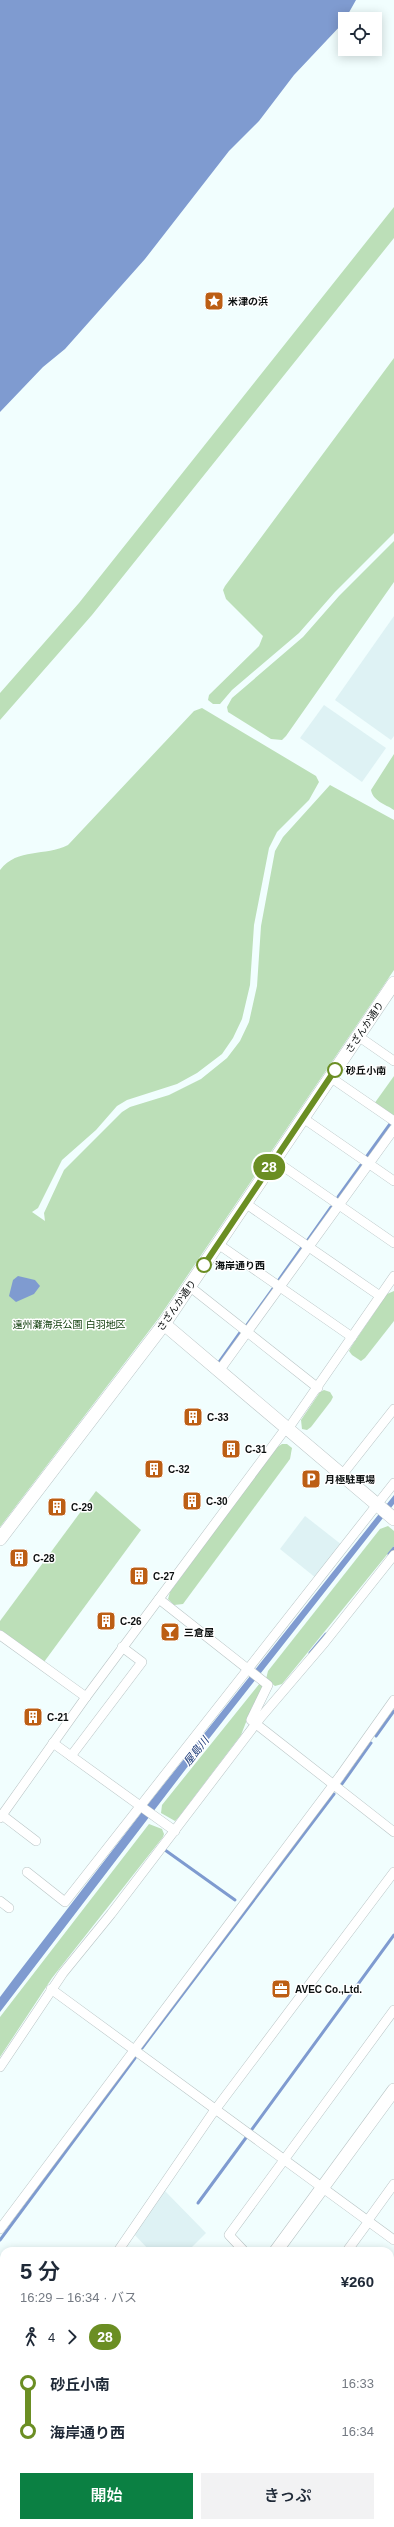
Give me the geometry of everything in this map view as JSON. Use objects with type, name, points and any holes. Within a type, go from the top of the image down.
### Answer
[{"type":"street","name":"さざんか通り","points":[[0,1539],[164,1324],[358,1036],[390,996],[394,983]]},
{"type":"street","points":[[358,1036],[394,1061]]},
{"type":"street","points":[[330,1077],[394,1121]]},
{"type":"street","points":[[303,1118],[394,1181]]},
{"type":"street","points":[[220,1371],[394,1129]]},
{"type":"street","points":[[274,1160],[394,1243]]},
{"type":"street","points":[[245,1203],[380,1296]]},
{"type":"street","points":[[218,1244],[352,1337]]},
{"type":"street","points":[[36,1841],[1,1817],[122,1647],[318,1388],[394,1276]]},
{"type":"street","points":[[189,1286],[318,1388]]},
{"type":"street","points":[[164,1324],[392,1518]]},
{"type":"street","points":[[342,1475],[394,1409]]},
{"type":"street","points":[[27,1872],[65,1902],[378,1506],[394,1483]]},
{"type":"street","points":[[0,2067],[51,1989],[175,1831],[256,1724],[394,1555]]},
{"type":"street","points":[[159,1598],[268,1684],[251,1720],[394,1832]]},
{"type":"street","points":[[0,1635],[86,1697]]},
{"type":"street","points":[[71,1756],[142,1662],[122,1647]]},
{"type":"street","points":[[0,2229],[133,2049],[333,1785],[394,1700]]},
{"type":"street","points":[[53,1743],[175,1831]]},
{"type":"street","points":[[121,2247],[170,2172],[394,1872]]},
{"type":"street","points":[[0,1901],[9,1908]]},
{"type":"street","points":[[51,1989],[394,2240]]},
{"type":"street","points":[[240,2247],[230,2235],[394,2010]]},
{"type":"street","points":[[279,2247],[394,2090]]},
{"type":"street","points":[[350,2247],[394,2184]]},
{"type":"shaded area","points":[[394,616],[394,736],[391,740],[335,700]]},
{"type":"shaded area","points":[[324,705],[386,748],[362,782],[300,738]]},
{"type":"shaded area","points":[[305,1516],[342,1545],[316,1578],[280,1549]]},
{"type":"shaded area","points":[[163,2189],[206,2233],[192,2247],[146,2247],[134,2234]]},
{"type":"green space","points":[[394,207],[394,238],[92,615],[0,720],[0,693],[79,603]]},
{"type":"green space","points":[[394,358],[394,533],[335,592],[299,633],[232,690],[220,704],[213,704],[208,700],[209,695],[259,646],[263,636],[226,599],[223,590],[225,586]]},
{"type":"green space","points":[[394,541],[394,582],[286,736],[282,740],[271,739],[228,712],[227,707],[232,698],[303,637],[339,596]]},
{"type":"green space","name":"遠州灘海浜公園 白羽地区","points":[[202,708],[316,776],[319,782],[309,800],[277,832],[269,848],[254,925],[250,985],[242,1019],[233,1038],[222,1054],[197,1073],[177,1084],[127,1100],[117,1106],[96,1130],[62,1160],[38,1208],[32,1212],[45,1221],[44,1213],[64,1170],[122,1112],[130,1107],[169,1095],[201,1079],[227,1058],[240,1041],[249,1022],[257,986],[261,926],[275,851],[283,837],[330,785],[394,820],[394,970],[158,1319],[0,1527],[0,870],[7,863],[23,855],[59,849],[68,845],[194,711]]},
{"type":"green space","points":[[394,754],[394,810],[377,800],[372,794],[371,790]]},
{"type":"green space","points":[[394,1076],[394,1116],[374,1104]]},
{"type":"green space","points":[[394,1291],[394,1321],[361,1361],[349,1351],[387,1294]]},
{"type":"green space","points":[[324,1390],[330,1392],[333,1397],[331,1401],[311,1427],[307,1430],[302,1429],[301,1420],[320,1392]]},
{"type":"green space","points":[[282,1444],[287,1444],[292,1448],[290,1459],[183,1604],[174,1605],[168,1599],[170,1592],[276,1448]]},
{"type":"green space","points":[[96,1491],[141,1530],[44,1662],[0,1630],[0,1621]]},
{"type":"green space","points":[[388,1526],[394,1531],[394,1546],[282,1684],[275,1686],[266,1679],[268,1671],[380,1529]]},
{"type":"green space","points":[[260,1683],[263,1687],[252,1707],[241,1735],[178,1818],[175,1821],[161,1813],[162,1805]]},
{"type":"green space","points":[[149,1824],[162,1829],[164,1834],[163,1837],[52,1978],[0,2057],[0,2017]]},
{"type":"water","points":[[0,0],[356,0],[349,12],[338,12],[338,28],[294,75],[259,121],[229,151],[145,259],[65,349],[43,367],[0,412]]},
{"type":"water","points":[[18,1276],[35,1280],[40,1286],[34,1294],[16,1302],[9,1296],[13,1280]]},
{"type":"water","name":"屋島川","points":[[394,1495],[394,1504],[208,1740],[0,2012],[0,1997],[15,1977],[145,1808]]},
{"type":"waterway","points":[[367,1156],[390,1124]]},
{"type":"waterway","points":[[338,1197],[361,1165]]},
{"type":"waterway","points":[[307,1241],[331,1207]]},
{"type":"waterway","points":[[278,1281],[302,1247]]},
{"type":"waterway","points":[[246,1326],[274,1287]]},
{"type":"waterway","points":[[219,1362],[241,1331]]},
{"type":"waterway","points":[[389,1554],[394,1548]]},
{"type":"waterway","points":[[310,1653],[326,1634]]},
{"type":"waterway","points":[[376,1736],[394,1711]]},
{"type":"waterway","points":[[342,1784],[371,1743]]},
{"type":"waterway","points":[[142,2048],[334,1794]]},
{"type":"waterway","points":[[165,1850],[235,1900]]},
{"type":"waterway","points":[[250,2132],[394,1935]]},
{"type":"waterway","points":[[0,2240],[135,2058]]},
{"type":"waterway","points":[[198,2203],[248,2135]]},
{"type":"bus line","name":"28","points":[[204,1265],[335,1070]]},
{"type":"place","name":"米津の浜","points":[[214,301]]},
{"type":"place","name":"砂丘小南","points":[[335,1070]]},
{"type":"place","name":"海岸通り西","points":[[204,1265]]},
{"type":"place","name":"C-33","points":[[193,1417]]},
{"type":"place","name":"C-31","points":[[231,1449]]},
{"type":"place","name":"C-32","points":[[154,1469]]},
{"type":"place","name":"月極駐車場","points":[[311,1479]]},
{"type":"place","name":"C-30","points":[[192,1501]]},
{"type":"place","name":"C-29","points":[[57,1507]]},
{"type":"place","name":"C-28","points":[[19,1558]]},
{"type":"place","name":"C-27","points":[[139,1576]]},
{"type":"place","name":"C-26","points":[[106,1621]]},
{"type":"place","name":"三倉屋","points":[[170,1632]]},
{"type":"place","name":"C-21","points":[[33,1717]]},
{"type":"place","name":"AVEC Co.,Ltd.","points":[[281,1989]]}]
